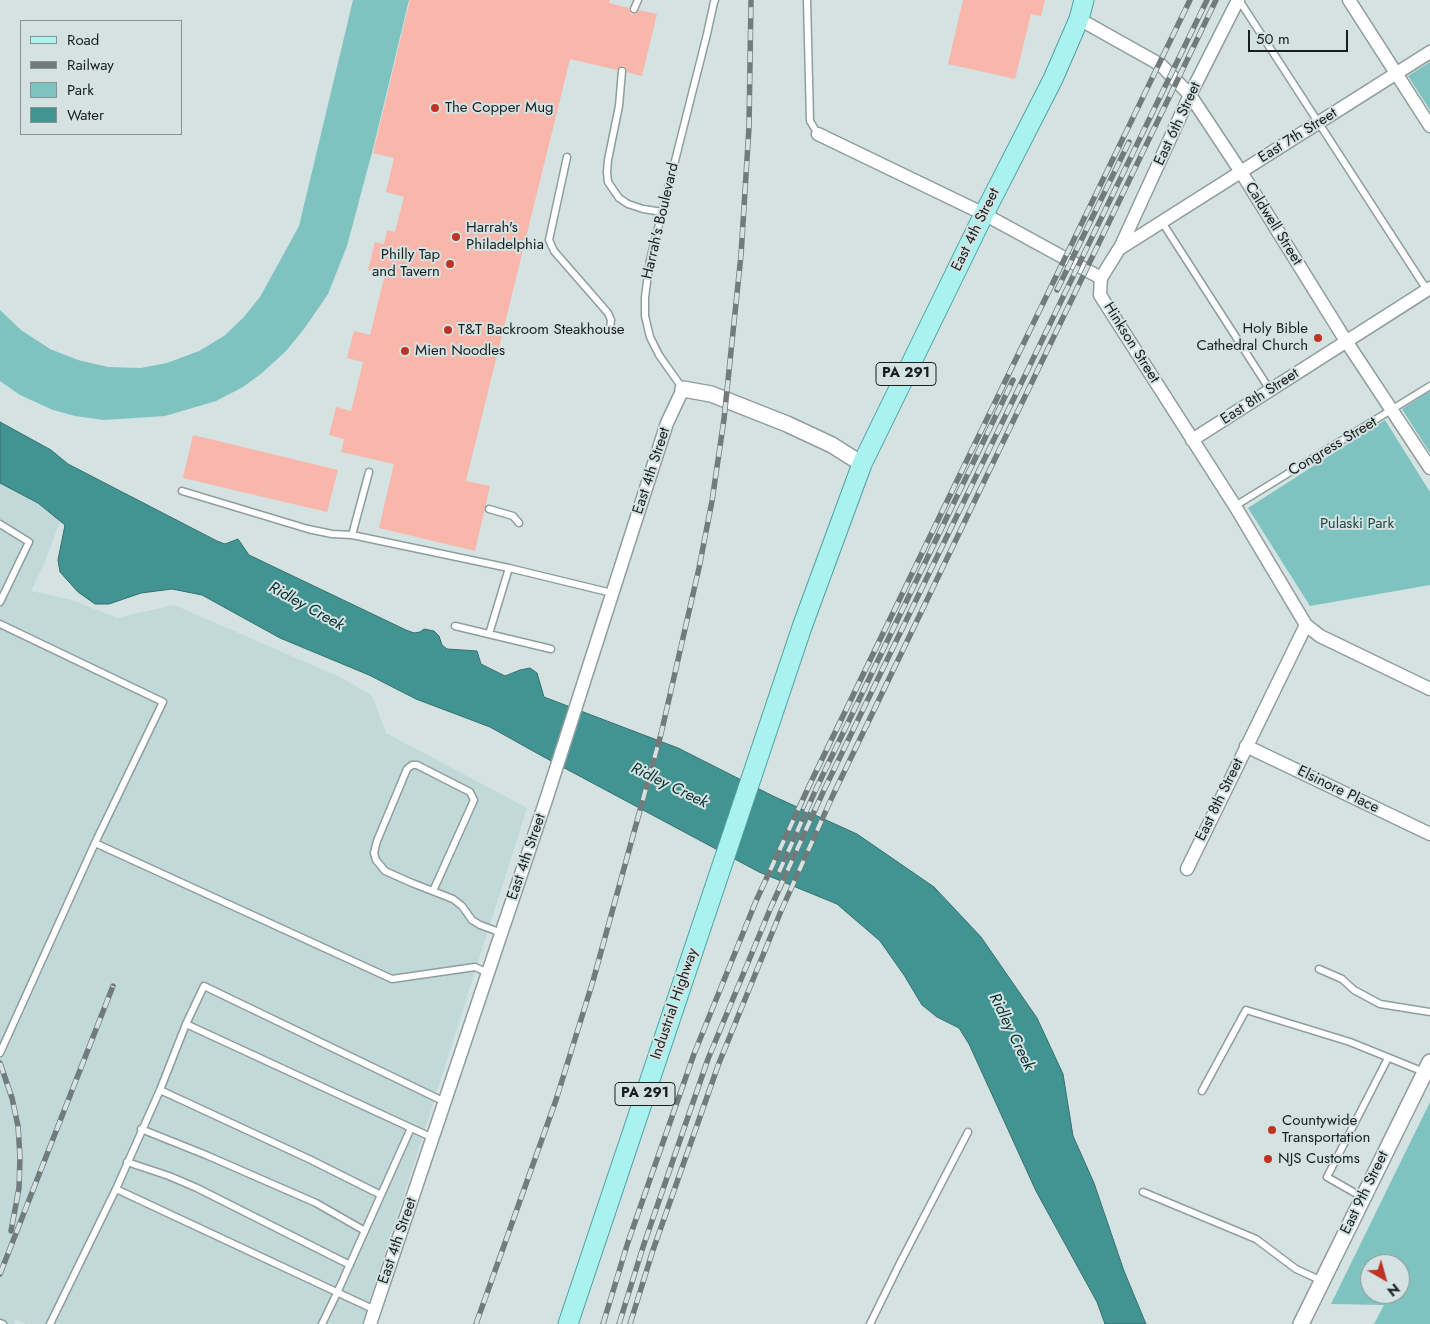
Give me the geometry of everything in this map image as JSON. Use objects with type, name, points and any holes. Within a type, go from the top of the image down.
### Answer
[{"type":"main road","name":"East 4th Street","points":[[735,827],[802,626],[862,464],[984,214],[1053,79],[1079,19],[1084,0]]},
{"type":"main road","name":"Industrial Highway","points":[[568,1324],[735,827]]},
{"type":"street","name":"East 6th Street","points":[[1119,249],[1190,95],[1239,0]]},
{"type":"street","points":[[1349,0],[1430,126]]},
{"type":"street","name":"Caldwell Street","points":[[1079,19],[1161,65],[1190,95],[1241,172],[1391,411],[1430,468]]},
{"type":"street","name":"East 7th Street","points":[[1101,278],[1119,249],[1430,52]]},
{"type":"street","points":[[818,134],[984,214],[1101,278]]},
{"type":"street","name":"Hinkson Street","points":[[1101,278],[1100,295],[1235,506],[1306,625]]},
{"type":"street","name":"East 8th Street","points":[[1192,440],[1429,289]]},
{"type":"street","points":[[683,389],[711,394],[787,424],[832,445],[862,464]]},
{"type":"street","name":"East 4th Street","points":[[370,1324],[546,800],[667,423],[683,389]]},
{"type":"street","points":[[1306,625],[1320,636],[1430,689]]},
{"type":"street","name":"East 8th Street","points":[[1187,868],[1306,625]]},
{"type":"street","name":"Elsinore Place","points":[[1246,746],[1430,834]]},
{"type":"street","name":"East 9th Street","points":[[1301,1324],[1428,1067]]},
{"type":"lane","points":[[634,9],[638,0]]},
{"type":"lane","points":[[806,0],[810,122],[818,134]]},
{"type":"lane","points":[[1239,0],[1318,123],[1429,289]]},
{"type":"lane","name":"Harrah's Boulevard","points":[[683,389],[659,355],[650,338],[645,316],[645,297],[650,260],[707,34],[713,1]]},
{"type":"lane","points":[[622,71],[620,106],[606,172],[608,182],[619,198],[628,204],[663,212]]},
{"type":"lane","points":[[568,157],[549,240],[554,251],[608,313],[611,320],[610,329]]},
{"type":"lane","points":[[1162,222],[1270,390]]},
{"type":"lane","name":"Congress Street","points":[[1235,506],[1430,386]]},
{"type":"lane","points":[[352,535],[369,472]]},
{"type":"lane","points":[[182,491],[308,529],[332,534],[352,535],[509,568],[612,593]]},
{"type":"lane","points":[[489,509],[513,516],[519,523]]},
{"type":"lane","points":[[0,524],[29,542],[0,602]]},
{"type":"lane","points":[[489,634],[509,568]]},
{"type":"lane","points":[[0,624],[163,702],[95,843],[0,1053]]},
{"type":"lane","points":[[455,626],[551,649]]},
{"type":"lane","points":[[433,891],[474,800],[470,792],[417,765],[412,765],[407,769],[377,841],[374,852],[380,866],[385,871],[433,891],[457,901],[472,920],[502,933]]},
{"type":"lane","points":[[95,843],[392,980],[475,967],[488,973]]},
{"type":"lane","points":[[1319,969],[1342,979],[1354,990],[1380,1004],[1430,1012]]},
{"type":"lane","points":[[50,1324],[116,1189],[204,986],[445,1102]]},
{"type":"lane","points":[[1202,1091],[1246,1010],[1350,1042],[1388,1058],[1428,1067]]},
{"type":"lane","points":[[186,1024],[433,1138]]},
{"type":"lane","points":[[1363,1197],[1327,1177],[1388,1058]]},
{"type":"lane","points":[[160,1090],[309,1159],[381,1195]]},
{"type":"lane","points":[[322,1324],[338,1293],[411,1128]]},
{"type":"lane","points":[[141,1129],[316,1203],[365,1231]]},
{"type":"lane","points":[[870,1324],[968,1132]]},
{"type":"lane","points":[[127,1162],[197,1188],[350,1265]]},
{"type":"lane","points":[[116,1189],[375,1310]]},
{"type":"lane","points":[[1143,1192],[1256,1239],[1296,1269],[1322,1281]]},
{"type":"shaded area","points":[[0,483],[38,503],[60,521],[46,559],[31,591],[72,600],[117,618],[174,605],[342,678],[372,696],[386,733],[527,808],[362,1324],[26,1324],[16,1319],[14,1324],[0,1324]]},
{"type":"green space","points":[[353,0],[409,0],[347,246],[328,294],[286,351],[243,387],[216,401],[165,416],[104,420],[75,416],[53,410],[20,395],[0,381],[0,310],[21,330],[50,349],[78,360],[108,367],[141,368],[167,363],[199,351],[224,336],[243,318],[260,297],[299,226]]},
{"type":"green space","points":[[1430,62],[1430,110],[1408,76]]},
{"type":"green space","points":[[1430,391],[1430,453],[1402,409]]},
{"type":"green space","name":"Pulaski Park","points":[[1385,420],[1430,492],[1430,585],[1310,606],[1248,508]]},
{"type":"green space","points":[[1430,1102],[1430,1324],[1374,1324],[1384,1305],[1331,1304]]},
{"type":"water","name":"Ridley Creek","points":[[0,422],[51,450],[68,464],[217,541],[225,544],[238,539],[249,555],[406,630],[414,633],[424,629],[434,631],[439,636],[442,645],[447,649],[477,651],[481,664],[505,676],[530,668],[537,673],[544,697],[678,748],[775,797],[857,834],[934,887],[981,937],[1037,1018],[1063,1074],[1073,1136],[1094,1183],[1124,1271],[1146,1324],[1105,1324],[1097,1302],[1036,1191],[969,1044],[959,1028],[937,1017],[922,1005],[880,941],[837,904],[759,872],[490,727],[416,699],[369,675],[280,638],[202,595],[172,589],[141,593],[109,604],[95,604],[78,592],[60,572],[58,560],[65,525],[38,503],[0,483]]},
{"type":"building","name":"Harrah's Philadelphia","points":[[410,0],[610,0],[609,3],[629,8],[632,14],[637,13],[639,10],[657,14],[642,76],[627,72],[623,66],[617,70],[570,59],[466,481],[490,486],[475,551],[379,528],[394,464],[341,452],[344,439],[329,435],[336,407],[351,411],[363,362],[347,358],[354,331],[370,335],[385,274],[368,270],[375,242],[384,244],[387,230],[395,232],[404,197],[386,192],[394,158],[373,153]]},
{"type":"building","points":[[963,0],[1045,0],[1041,16],[1031,14],[1015,79],[948,64]]},
{"type":"building","points":[[193,435],[338,470],[327,512],[183,478]]},
{"type":"railway","points":[[476,1324],[556,1100],[593,981],[661,734],[699,568],[712,501],[724,419],[741,255],[749,127],[751,0]]},
{"type":"railway","points":[[603,1324],[628,1242],[694,1054],[756,901],[810,784],[1190,0]]},
{"type":"railway","points":[[619,1324],[643,1247],[708,1059],[771,907],[824,790],[1207,0]]},
{"type":"railway","points":[[630,1324],[653,1250],[719,1063],[781,911],[833,795],[1216,0]]},
{"type":"railway","points":[[1057,290],[1129,142]]},
{"type":"railway","points":[[779,872],[817,787],[1013,380]]},
{"type":"railway","points":[[0,1274],[113,986]]},
{"type":"railway","points":[[0,1063],[12,1098],[18,1126],[19,1188],[11,1231]]},
{"type":"place","name":"The Copper Mug","points":[[435,108]]},
{"type":"place","name":"Harrah's Philadelphia","points":[[456,237]]},
{"type":"place","name":"Philly Tap and Tavern","points":[[450,264]]},
{"type":"place","name":"T&T Backroom Steakhouse","points":[[448,330]]},
{"type":"place","name":"Holy Bible Cathedral Church","points":[[1318,338]]},
{"type":"place","name":"Mien Noodles","points":[[405,351]]},
{"type":"place","name":"Countywide Transportation","points":[[1272,1130]]},
{"type":"place","name":"NJS Customs","points":[[1268,1159]]}]
